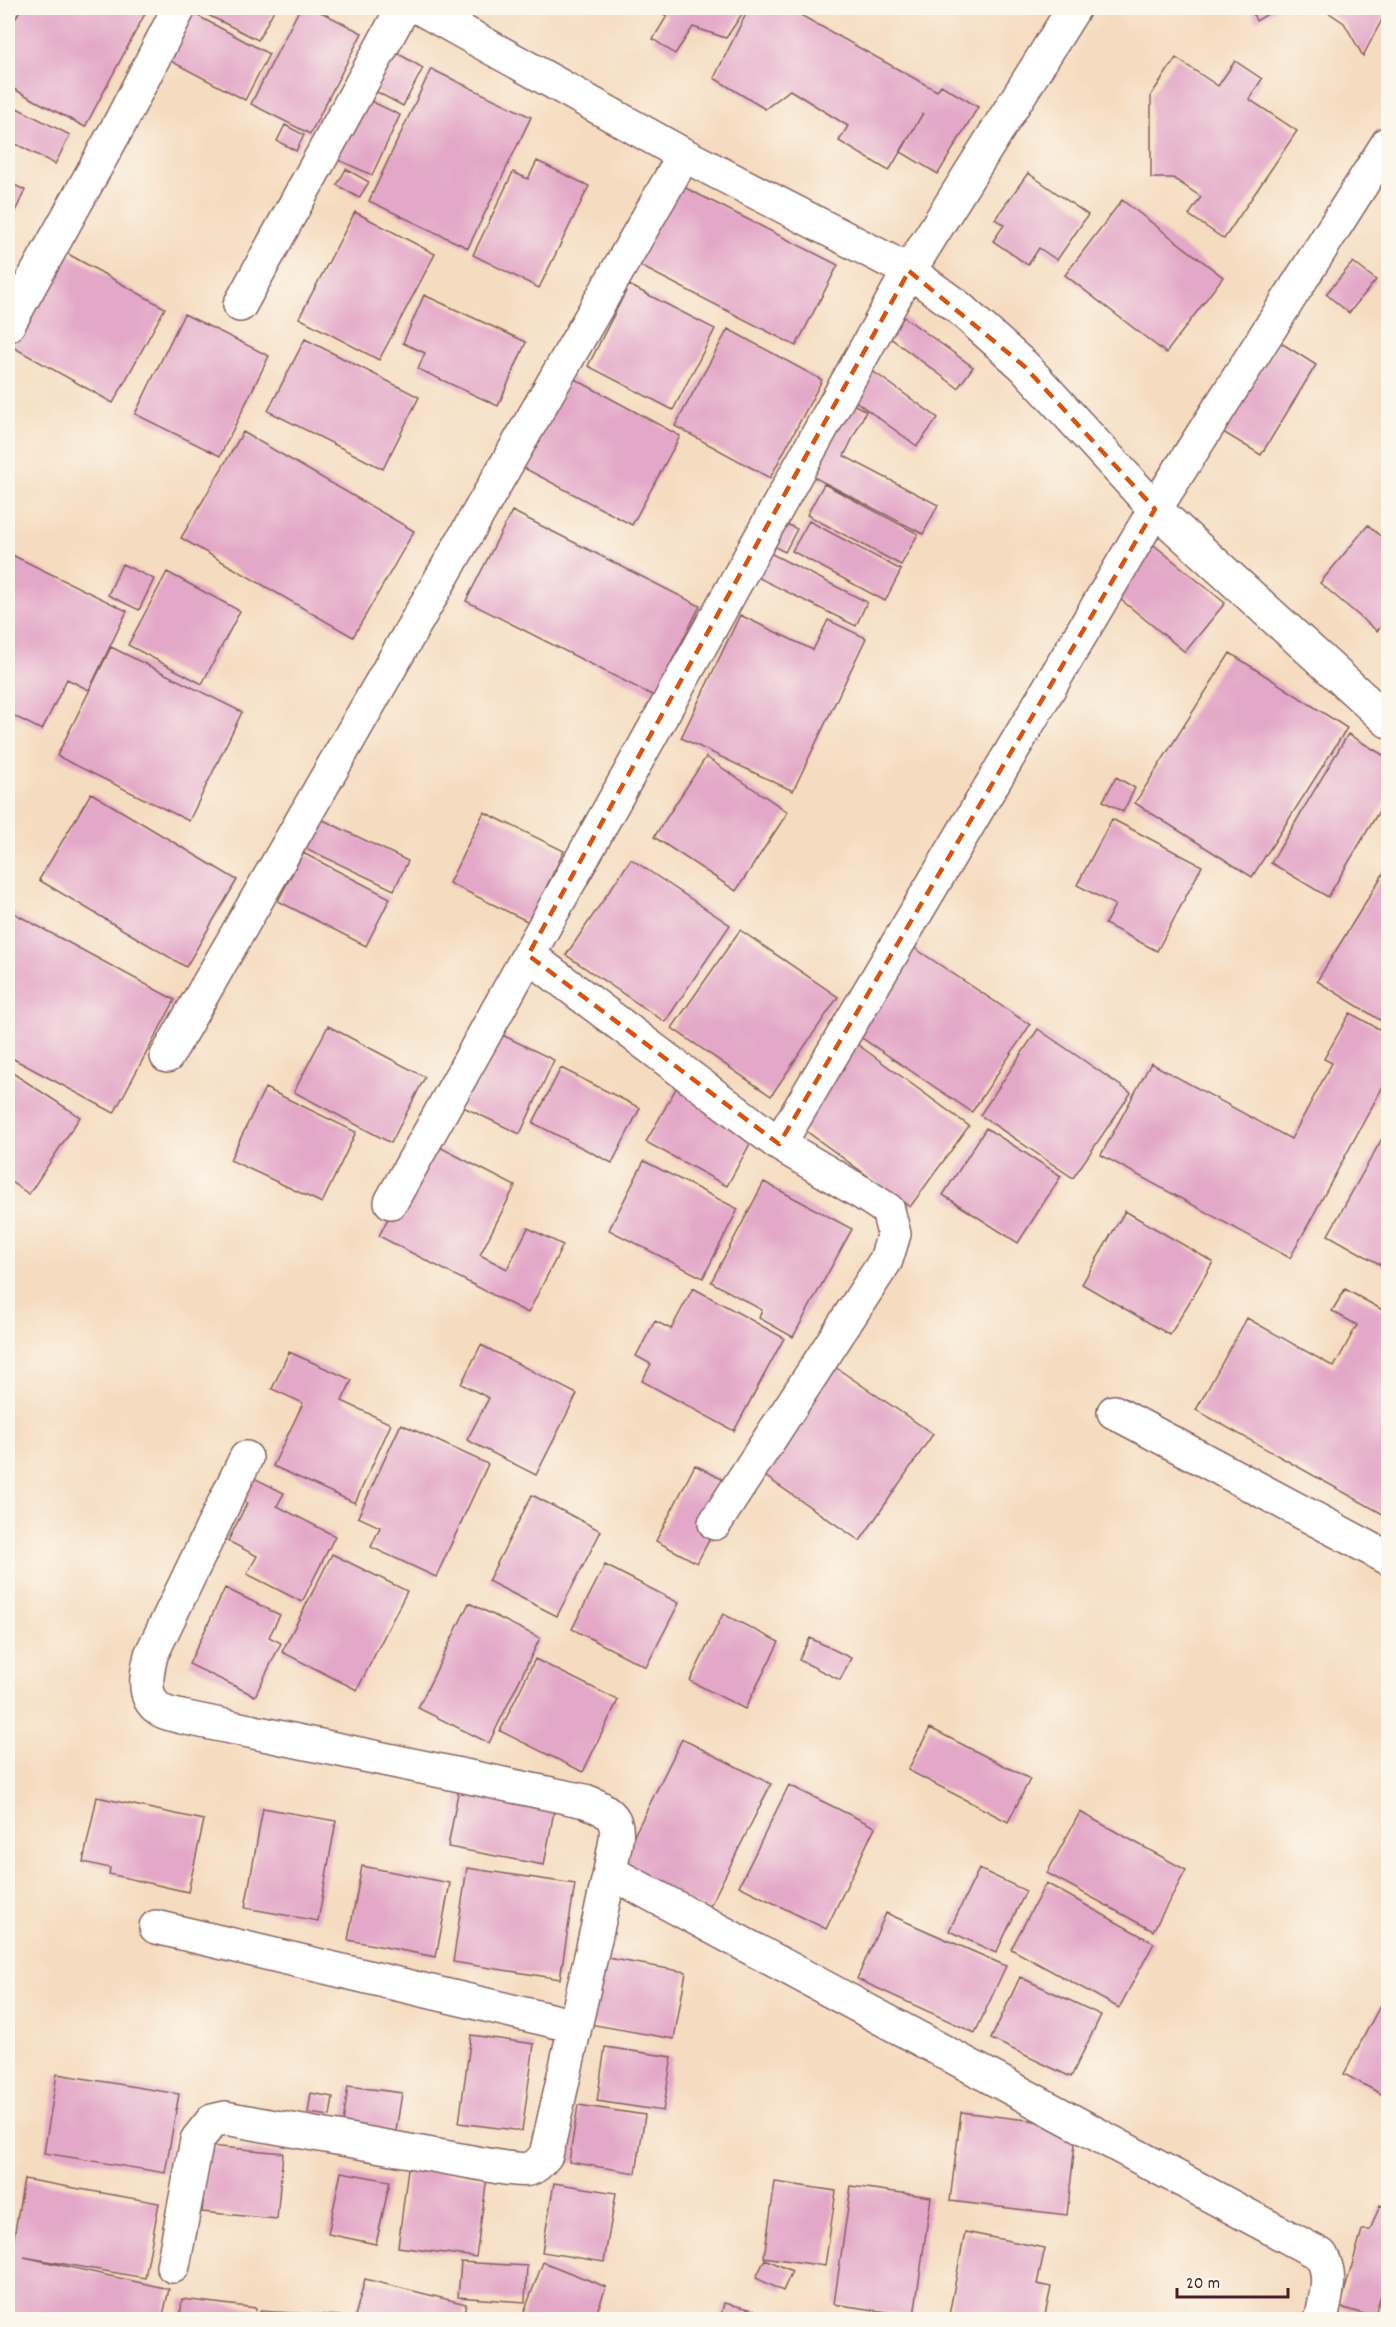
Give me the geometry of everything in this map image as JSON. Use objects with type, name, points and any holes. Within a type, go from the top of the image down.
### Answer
[{"type":"street","points":[[8,325],[120,123],[179,8]]},
{"type":"street","points":[[240,305],[403,8]]},
{"type":"street","points":[[420,8],[684,155],[909,271],[957,306],[1024,366],[1155,509],[1389,722]]},
{"type":"street","points":[[391,1202],[909,271],[1074,8]]},
{"type":"street","points":[[779,1144],[1155,509],[1389,143]]},
{"type":"street","points":[[167,1056],[684,155]]},
{"type":"street","points":[[528,955],[779,1144],[888,1210],[894,1234],[886,1260],[715,1523]]},
{"type":"street","points":[[1114,1412],[1389,1558]]},
{"type":"street","points":[[173,2266],[197,2140],[212,2121],[225,2118],[505,2168],[524,2170],[537,2167],[546,2155],[610,1872],[617,1829],[614,1817],[602,1807],[585,1801],[182,1717],[158,1709],[148,1693],[146,1675],[151,1655],[246,1458]]},
{"type":"street","points":[[610,1872],[1321,2255],[1328,2266],[1329,2279],[1321,2319]]},
{"type":"street","points":[[156,1927],[575,2026]]},
{"type":"highlighted area","points":[[909,271],[1024,366],[1155,509],[779,1144],[528,955]]},
{"type":"building","points":[[21,8],[148,8],[85,127],[8,86],[8,33]]},
{"type":"building","points":[[194,8],[275,8],[258,40]]},
{"type":"building","points":[[300,8],[313,8],[362,33],[310,134],[251,104]]},
{"type":"building","points":[[653,8],[746,8],[726,38],[693,27],[675,54],[653,39],[667,16]]},
{"type":"building","points":[[749,8],[788,8],[937,91],[941,85],[978,107],[938,174],[901,152],[923,113],[889,171],[839,141],[848,126],[790,90],[765,109],[714,78]]},
{"type":"building","points":[[1251,8],[1278,8],[1256,21]]},
{"type":"building","points":[[1322,8],[1388,8],[1363,56],[1344,23]]},
{"type":"building","points":[[185,9],[269,54],[245,100],[161,56]]},
{"type":"building","points":[[385,46],[423,68],[403,106],[364,85]]},
{"type":"building","points":[[1176,58],[1218,86],[1235,61],[1262,79],[1249,99],[1297,131],[1224,239],[1189,215],[1201,197],[1173,178],[1151,178],[1151,95]]},
{"type":"building","points":[[431,69],[531,117],[468,248],[369,201]]},
{"type":"building","points":[[354,93],[400,115],[372,175],[325,154]]},
{"type":"building","points":[[9,104],[70,135],[55,164],[8,140]]},
{"type":"building","points":[[285,125],[304,135],[296,151],[277,141]]},
{"type":"building","points":[[537,161],[589,186],[539,288],[473,255],[513,172],[528,179]]},
{"type":"building","points":[[346,169],[369,182],[359,198],[337,185]]},
{"type":"building","points":[[1028,173],[1088,215],[1057,260],[1039,248],[1028,265],[993,241],[1004,225],[995,219]]},
{"type":"building","points":[[658,174],[838,265],[796,346],[617,254]]},
{"type":"building","points":[[8,182],[25,190],[8,227]]},
{"type":"building","points":[[1122,200],[1223,277],[1166,353],[1065,275]]},
{"type":"building","points":[[355,212],[435,254],[379,360],[299,318]]},
{"type":"building","points":[[61,250],[165,308],[113,403],[9,345]]},
{"type":"building","points":[[1353,262],[1376,280],[1349,313],[1326,294]]},
{"type":"building","points":[[629,285],[715,329],[673,410],[588,366]]},
{"type":"building","points":[[424,295],[526,342],[498,406],[418,369],[425,353],[403,343]]},
{"type":"building","points":[[184,314],[269,356],[220,456],[135,414]]},
{"type":"building","points":[[904,317],[973,367],[958,388],[889,337]]},
{"type":"building","points":[[728,329],[822,380],[770,478],[675,426]]},
{"type":"building","points":[[305,339],[419,397],[383,469],[268,411]]},
{"type":"building","points":[[1278,341],[1316,365],[1261,455],[1223,432]]},
{"type":"building","points":[[867,367],[938,418],[917,446],[847,395]]},
{"type":"building","points":[[571,377],[680,436],[632,525],[522,467]]},
{"type":"building","points":[[840,397],[866,411],[844,456],[938,505],[923,534],[802,471]]},
{"type":"building","points":[[243,432],[414,531],[353,637],[181,538]]},
{"type":"building","points":[[824,484],[918,534],[901,565],[807,515]]},
{"type":"building","points":[[512,511],[700,606],[654,696],[466,601]]},
{"type":"building","points":[[778,520],[797,529],[785,552],[767,543]]},
{"type":"building","points":[[809,521],[901,570],[885,601],[792,551]]},
{"type":"building","points":[[1368,525],[1388,543],[1388,618],[1377,631],[1320,583]]},
{"type":"building","points":[[1138,532],[1225,603],[1185,652],[1098,581]]},
{"type":"building","points":[[764,550],[867,602],[856,626],[751,574]]},
{"type":"building","points":[[8,553],[127,611],[89,690],[67,679],[42,730],[8,713]]},
{"type":"building","points":[[122,564],[154,579],[139,610],[108,595]]},
{"type":"building","points":[[167,572],[240,611],[202,684],[128,645]]},
{"type":"building","points":[[740,615],[813,650],[828,620],[866,638],[793,791],[681,738]]},
{"type":"building","points":[[111,647],[242,712],[189,821],[57,756]]},
{"type":"building","points":[[1230,653],[1347,728],[1252,877],[1135,803]]},
{"type":"building","points":[[1348,734],[1388,758],[1388,796],[1328,897],[1271,863]]},
{"type":"building","points":[[706,757],[788,812],[736,891],[654,837]]},
{"type":"building","points":[[1116,777],[1135,788],[1123,812],[1103,801]]},
{"type":"building","points":[[91,793],[237,880],[186,967],[39,880]]},
{"type":"building","points":[[484,812],[564,851],[529,922],[449,883]]},
{"type":"building","points":[[317,817],[408,861],[394,890],[303,847]]},
{"type":"building","points":[[1112,819],[1202,866],[1157,951],[1105,924],[1115,905],[1077,885]]},
{"type":"building","points":[[303,853],[390,898],[366,946],[278,901]]},
{"type":"building","points":[[631,859],[730,925],[665,1022],[566,955]]},
{"type":"building","points":[[1388,866],[1388,1025],[1317,981]]},
{"type":"building","points":[[8,910],[175,1000],[114,1113],[8,1056]]},
{"type":"building","points":[[740,930],[838,997],[771,1096],[672,1028]]},
{"type":"building","points":[[913,947],[1030,1025],[972,1112],[856,1034]]},
{"type":"building","points":[[1350,1013],[1388,1034],[1388,1077],[1290,1258],[1101,1155],[1151,1063],[1291,1139],[1332,1063],[1324,1059]]},
{"type":"building","points":[[328,1026],[425,1077],[391,1143],[294,1092]]},
{"type":"building","points":[[1038,1029],[1131,1093],[1073,1178],[980,1115]]},
{"type":"building","points":[[496,1032],[554,1060],[520,1134],[461,1106]]},
{"type":"building","points":[[857,1044],[969,1126],[910,1207],[798,1125]]},
{"type":"building","points":[[561,1068],[640,1108],[612,1163],[533,1123]]},
{"type":"building","points":[[8,1070],[80,1117],[29,1194],[8,1180]]},
{"type":"building","points":[[683,1076],[763,1120],[727,1186],[646,1142]]},
{"type":"building","points":[[265,1088],[356,1132],[322,1203],[230,1160]]},
{"type":"building","points":[[986,1128],[1061,1176],[1018,1243],[943,1195]]},
{"type":"building","points":[[1388,1128],[1388,1269],[1328,1235]]},
{"type":"building","points":[[428,1141],[515,1186],[480,1255],[507,1269],[528,1228],[563,1245],[528,1313],[379,1236]]},
{"type":"building","points":[[644,1161],[738,1209],[703,1278],[609,1230]]},
{"type":"building","points":[[764,1182],[852,1229],[793,1337],[759,1318],[762,1310],[711,1282]]},
{"type":"building","points":[[1125,1211],[1213,1262],[1170,1335],[1082,1284]]},
{"type":"building","points":[[693,1288],[784,1338],[734,1431],[642,1381],[651,1364],[636,1356],[655,1321],[671,1329]]},
{"type":"building","points":[[1345,1289],[1388,1313],[1388,1517],[1196,1410],[1247,1318],[1334,1367],[1357,1325],[1332,1311]]},
{"type":"building","points":[[481,1345],[577,1394],[536,1475],[467,1440],[489,1398],[461,1384]]},
{"type":"building","points":[[289,1352],[352,1380],[342,1401],[391,1424],[355,1503],[273,1466],[303,1403],[272,1389]]},
{"type":"building","points":[[835,1367],[933,1434],[860,1541],[762,1474]]},
{"type":"building","points":[[401,1424],[488,1464],[436,1577],[371,1547],[380,1527],[358,1517]]},
{"type":"building","points":[[695,1465],[737,1487],[697,1563],[656,1541]]},
{"type":"building","points":[[244,1473],[284,1493],[277,1506],[335,1536],[302,1602],[247,1574],[257,1556],[228,1541],[247,1503],[232,1496]]},
{"type":"building","points":[[532,1495],[601,1531],[557,1616],[488,1581]]},
{"type":"building","points":[[332,1554],[407,1591],[357,1690],[282,1652]]},
{"type":"building","points":[[605,1565],[679,1603],[646,1667],[572,1629]]},
{"type":"building","points":[[225,1588],[280,1615],[269,1637],[281,1643],[255,1696],[189,1664]]},
{"type":"building","points":[[469,1603],[540,1638],[489,1743],[418,1708]]},
{"type":"building","points":[[723,1614],[779,1642],[745,1709],[690,1681]]},
{"type":"building","points":[[810,1638],[851,1658],[840,1680],[799,1660]]},
{"type":"building","points":[[535,1659],[618,1700],[583,1772],[500,1731]]},
{"type":"building","points":[[930,1728],[1030,1779],[1008,1822],[908,1770]]},
{"type":"building","points":[[682,1739],[771,1784],[708,1910],[619,1866]]},
{"type":"building","points":[[460,1782],[556,1800],[544,1865],[448,1847]]},
{"type":"building","points":[[789,1785],[875,1827],[826,1929],[739,1886]]},
{"type":"building","points":[[97,1797],[204,1820],[188,1892],[109,1874],[110,1868],[83,1862]]},
{"type":"building","points":[[263,1808],[336,1821],[318,1921],[245,1908]]},
{"type":"building","points":[[1080,1812],[1186,1870],[1153,1931],[1047,1873]]},
{"type":"building","points":[[362,1866],[450,1883],[436,1957],[348,1940]]},
{"type":"building","points":[[467,1868],[575,1884],[560,1979],[453,1962]]},
{"type":"building","points":[[979,1869],[1026,1891],[996,1953],[949,1931]]},
{"type":"building","points":[[1046,1883],[1154,1943],[1119,2008],[1011,1949]]},
{"type":"building","points":[[886,1913],[1006,1966],[975,2033],[857,1979]]},
{"type":"building","points":[[602,1957],[686,1972],[674,2039],[589,2024]]},
{"type":"building","points":[[1020,1977],[1101,2015],[1071,2077],[991,2039]]},
{"type":"building","points":[[1380,2006],[1388,2010],[1388,2080],[1381,2094],[1344,2074]]},
{"type":"building","points":[[471,2035],[534,2044],[522,2131],[459,2123]]},
{"type":"building","points":[[605,2047],[672,2057],[663,2111],[597,2101]]},
{"type":"building","points":[[57,2074],[179,2094],[165,2173],[44,2153]]},
{"type":"building","points":[[348,2086],[402,2093],[396,2131],[343,2124]]},
{"type":"building","points":[[311,2093],[333,2097],[330,2116],[308,2113]]},
{"type":"building","points":[[578,2105],[645,2115],[636,2173],[569,2162]]},
{"type":"building","points":[[961,2112],[1077,2126],[1067,2215],[950,2201]]},
{"type":"building","points":[[209,2146],[283,2153],[277,2219],[202,2212]]},
{"type":"building","points":[[408,2168],[487,2178],[476,2257],[398,2247]]},
{"type":"building","points":[[341,2172],[390,2181],[376,2244],[328,2234]]},
{"type":"building","points":[[24,2179],[159,2203],[145,2278],[24,2257],[169,2289],[162,2320],[8,2320],[8,2253],[11,2254]]},
{"type":"building","points":[[775,2182],[836,2191],[825,2266],[764,2257]]},
{"type":"building","points":[[554,2183],[616,2193],[604,2262],[542,2252]]},
{"type":"building","points":[[851,2186],[931,2197],[914,2316],[834,2304]]},
{"type":"building","points":[[1380,2205],[1388,2209],[1388,2290],[1383,2288],[1374,2317],[1340,2307],[1362,2230],[1370,2230]]},
{"type":"building","points":[[965,2232],[1045,2248],[1037,2284],[1051,2287],[1044,2320],[948,2320]]},
{"type":"building","points":[[765,2259],[792,2271],[783,2291],[756,2278]]},
{"type":"building","points":[[461,2262],[527,2266],[525,2302],[458,2297]]},
{"type":"building","points":[[543,2262],[606,2287],[594,2320],[521,2320]]},
{"type":"building","points":[[365,2279],[466,2304],[462,2320],[354,2320]]},
{"type":"building","points":[[182,2299],[256,2308],[255,2320],[180,2320]]},
{"type":"building","points":[[724,2303],[754,2310],[752,2320],[720,2320]]},
{"type":"building","points":[[260,2311],[340,2316],[340,2320],[259,2320]]}]
